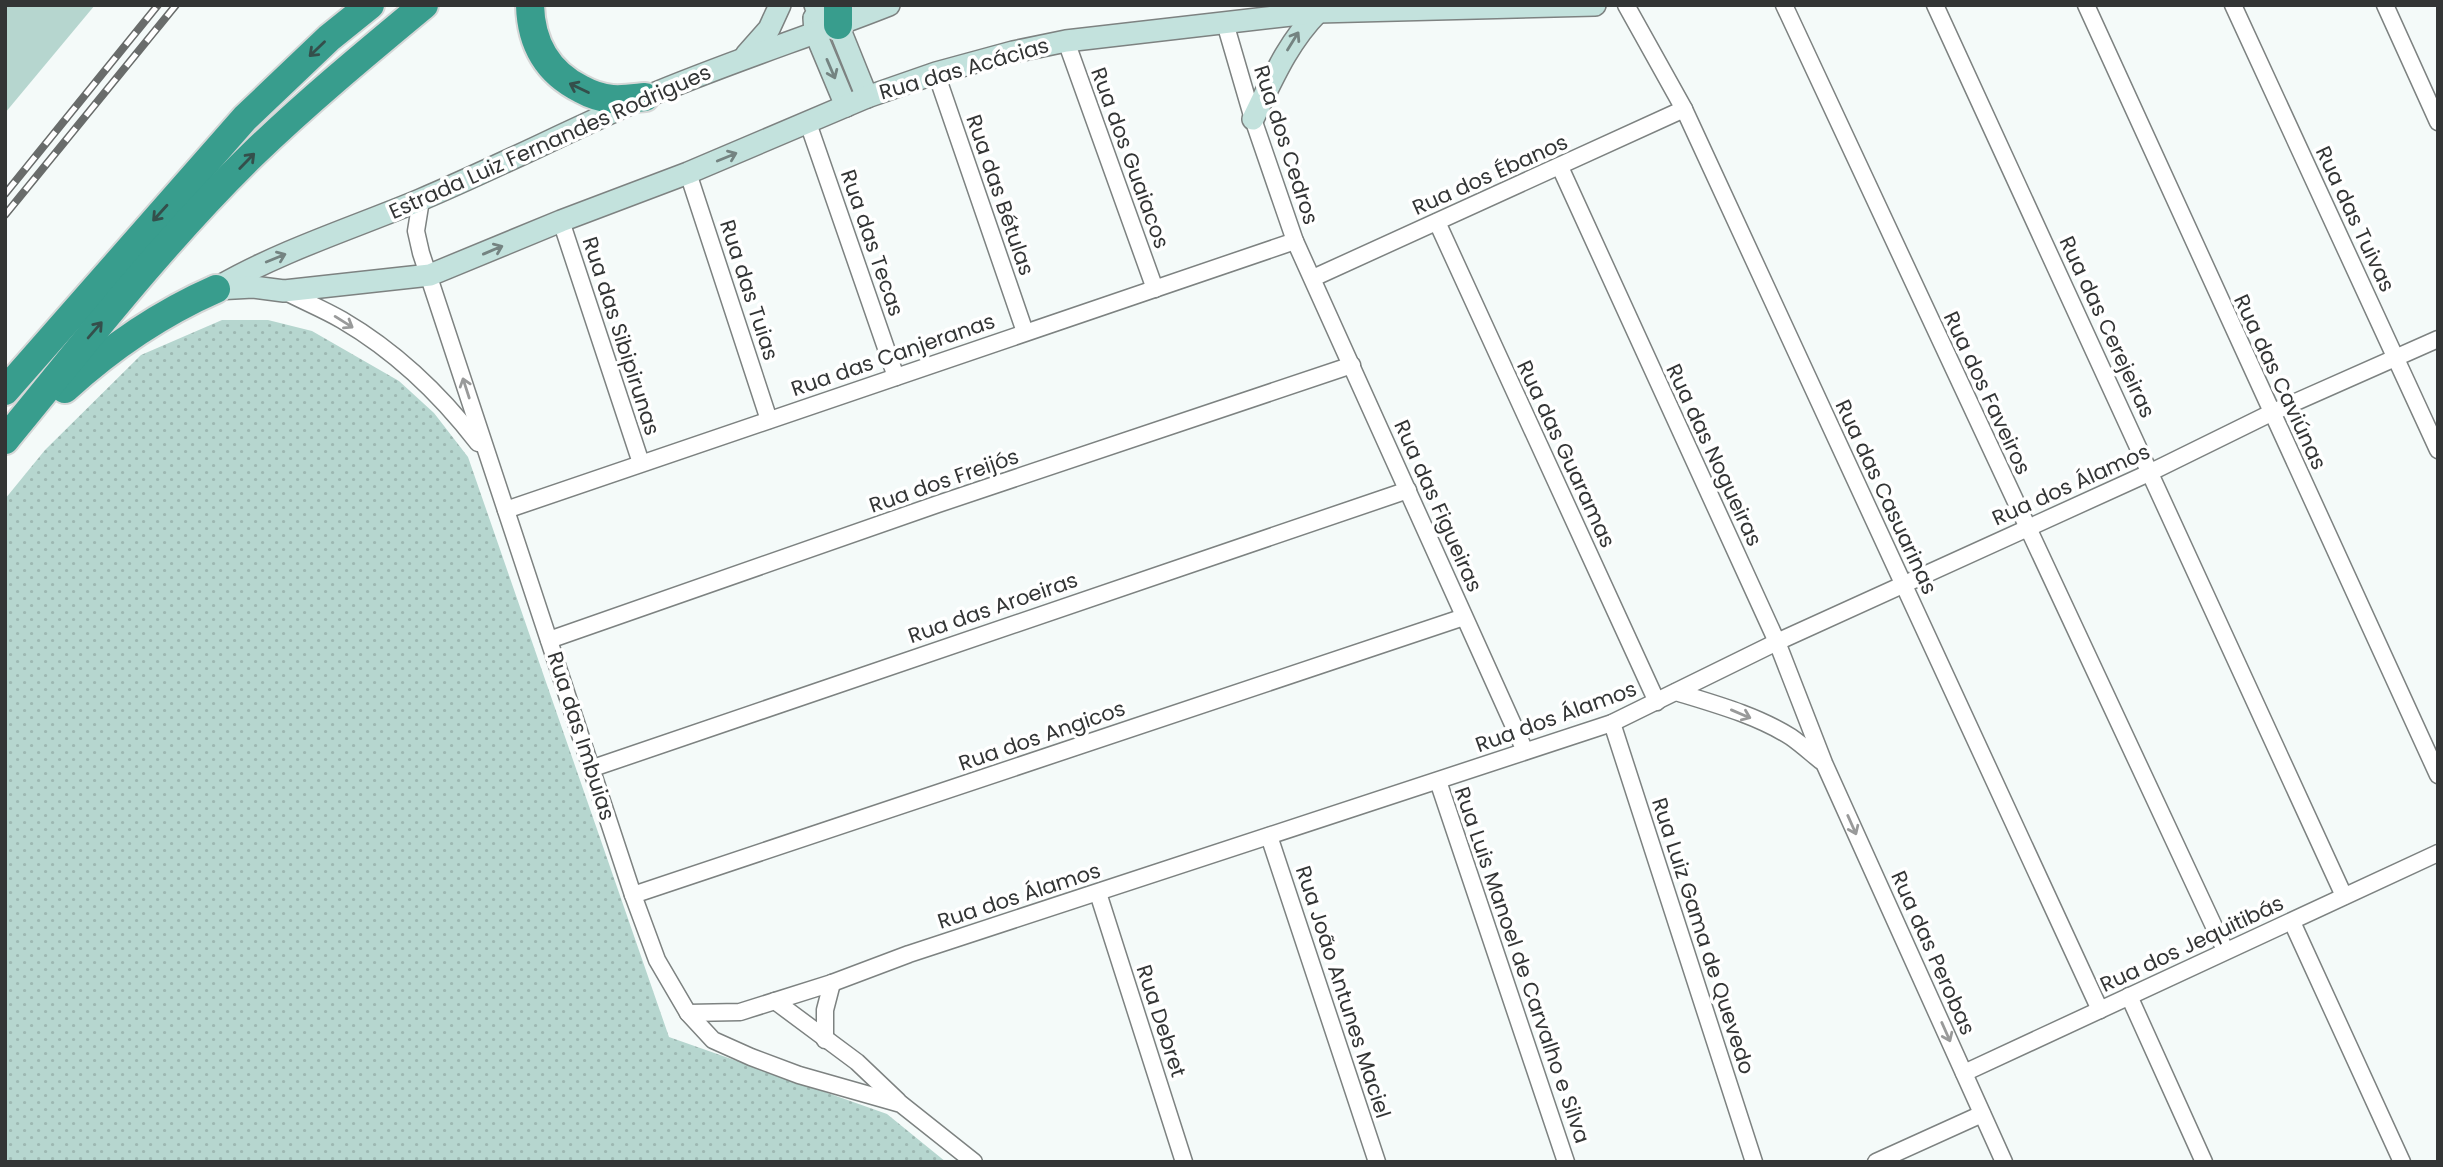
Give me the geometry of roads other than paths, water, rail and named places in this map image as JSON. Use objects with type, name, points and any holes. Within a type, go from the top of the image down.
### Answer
[{"type":"highway","points":[[5,391],[246,118],[329,38],[370,5]]},
{"type":"highway","points":[[5,440],[162,253],[250,157],[323,88],[424,5]]},
{"type":"highway","points":[[530,5],[530,22],[535,41],[547,63],[565,81],[611,99],[645,97]]},
{"type":"highway","points":[[5,446],[92,364],[125,338],[163,315],[216,289]]},
{"type":"street","points":[[744,57],[769,29],[780,5]]},
{"type":"street","points":[[814,5],[831,21],[867,97]]},
{"type":"street","name":"Estrada Luiz Fernandes Rodrigues","points":[[216,289],[253,268],[421,200],[645,97],[831,21],[889,5]]},
{"type":"street","name":"Rua das Acácias","points":[[284,291],[430,275],[688,173],[867,97],[936,73],[1013,52],[1066,41],[1318,12],[1595,5]]},
{"type":"street","name":"Rua das Casuarinas","points":[[1626,5],[1684,109],[2100,1010]]},
{"type":"street","name":"Rua dos Faveiros","points":[[1784,5],[2225,950]]},
{"type":"street","name":"Rua das Cerejeiras","points":[[1935,5],[2344,896]]},
{"type":"street","name":"Rua das Caviúnas","points":[[2086,5],[2438,775]]},
{"type":"street","name":"Rua das Tuivas","points":[[2234,5],[2438,450]]},
{"type":"street","points":[[2385,5],[2438,122]]},
{"type":"street","points":[[1253,119],[1282,58],[1301,29],[1318,12]]},
{"type":"street","points":[[831,21],[846,106]]},
{"type":"street","name":"Rua dos Cedros","points":[[1226,23],[1253,119],[1295,241],[1313,278]]},
{"type":"street","name":"Rua dos Guaiacos","points":[[1066,41],[1155,289]]},
{"type":"street","name":"Rua das Bétulas","points":[[936,73],[1025,331]]},
{"type":"street","name":"Rua dos Ébanos","points":[[1313,278],[1684,109]]},
{"type":"street","name":"Rua das Tecas","points":[[808,123],[896,377]]},
{"type":"street","name":"Rua das Nogueiras","points":[[1560,167],[1777,642],[1824,763]]},
{"type":"street","name":"Rua das Tuias","points":[[688,173],[769,420]]},
{"type":"street","name":"Rua das Imbuias","points":[[421,200],[416,231],[421,253],[633,895],[657,960],[688,1013],[713,1040],[799,1075],[901,1104]]},
{"type":"street","name":"Rua das Sibipirunas","points":[[561,221],[641,463]]},
{"type":"street","name":"Rua das Guaramas","points":[[1437,222],[1657,702]]},
{"type":"street","name":"Rua das Canjeranas","points":[[506,510],[1295,241]]},
{"type":"street","name":"Rua das Figueiras","points":[[1313,278],[1525,751]]},
{"type":"street","name":"Rua das Imbuias","points":[[216,289],[253,287],[284,291],[343,321],[422,379],[455,413],[486,453]]},
{"type":"street","name":"Rua dos Álamos","points":[[688,1013],[740,1012],[832,984],[909,954],[1612,723],[1777,642],[2151,472],[2271,413],[2438,339]]},
{"type":"street","name":"Rua dos Freijós","points":[[549,640],[938,504],[1352,365]]},
{"type":"street","name":"Rua das Aroeiras","points":[[593,768],[1408,490]]},
{"type":"street","name":"Rua dos Angicos","points":[[633,895],[1464,617]]},
{"type":"street","points":[[1676,692],[1725,707],[1768,725],[1792,738],[1824,763]]},
{"type":"street","name":"Rua Luiz Gama de Quevedo","points":[[1612,723],[1754,1162]]},
{"type":"street","name":"Rua das Perobas","points":[[1824,763],[2004,1162]]},
{"type":"street","name":"Rua Luis Manoel de Carvalho e Silva","points":[[1438,781],[1566,1162]]},
{"type":"street","name":"Rua João Antunes Maciel","points":[[1269,836],[1377,1162]]},
{"type":"street","name":"Rua dos Jequitibás","points":[[1964,1073],[2438,853]]},
{"type":"street","name":"Rua Debret","points":[[1098,893],[1184,1162]]},
{"type":"street","points":[[2292,922],[2402,1162]]},
{"type":"street","points":[[825,1040],[825,1010],[832,984]]},
{"type":"street","points":[[2129,996],[2204,1162]]},
{"type":"street","points":[[775,1001],[857,1062],[901,1104],[974,1162]]},
{"type":"street","points":[[1876,1162],[1982,1114]]},
{"type":"railway","points":[[5,194],[158,5]]},
{"type":"railway","points":[[5,215],[176,5]]}]
